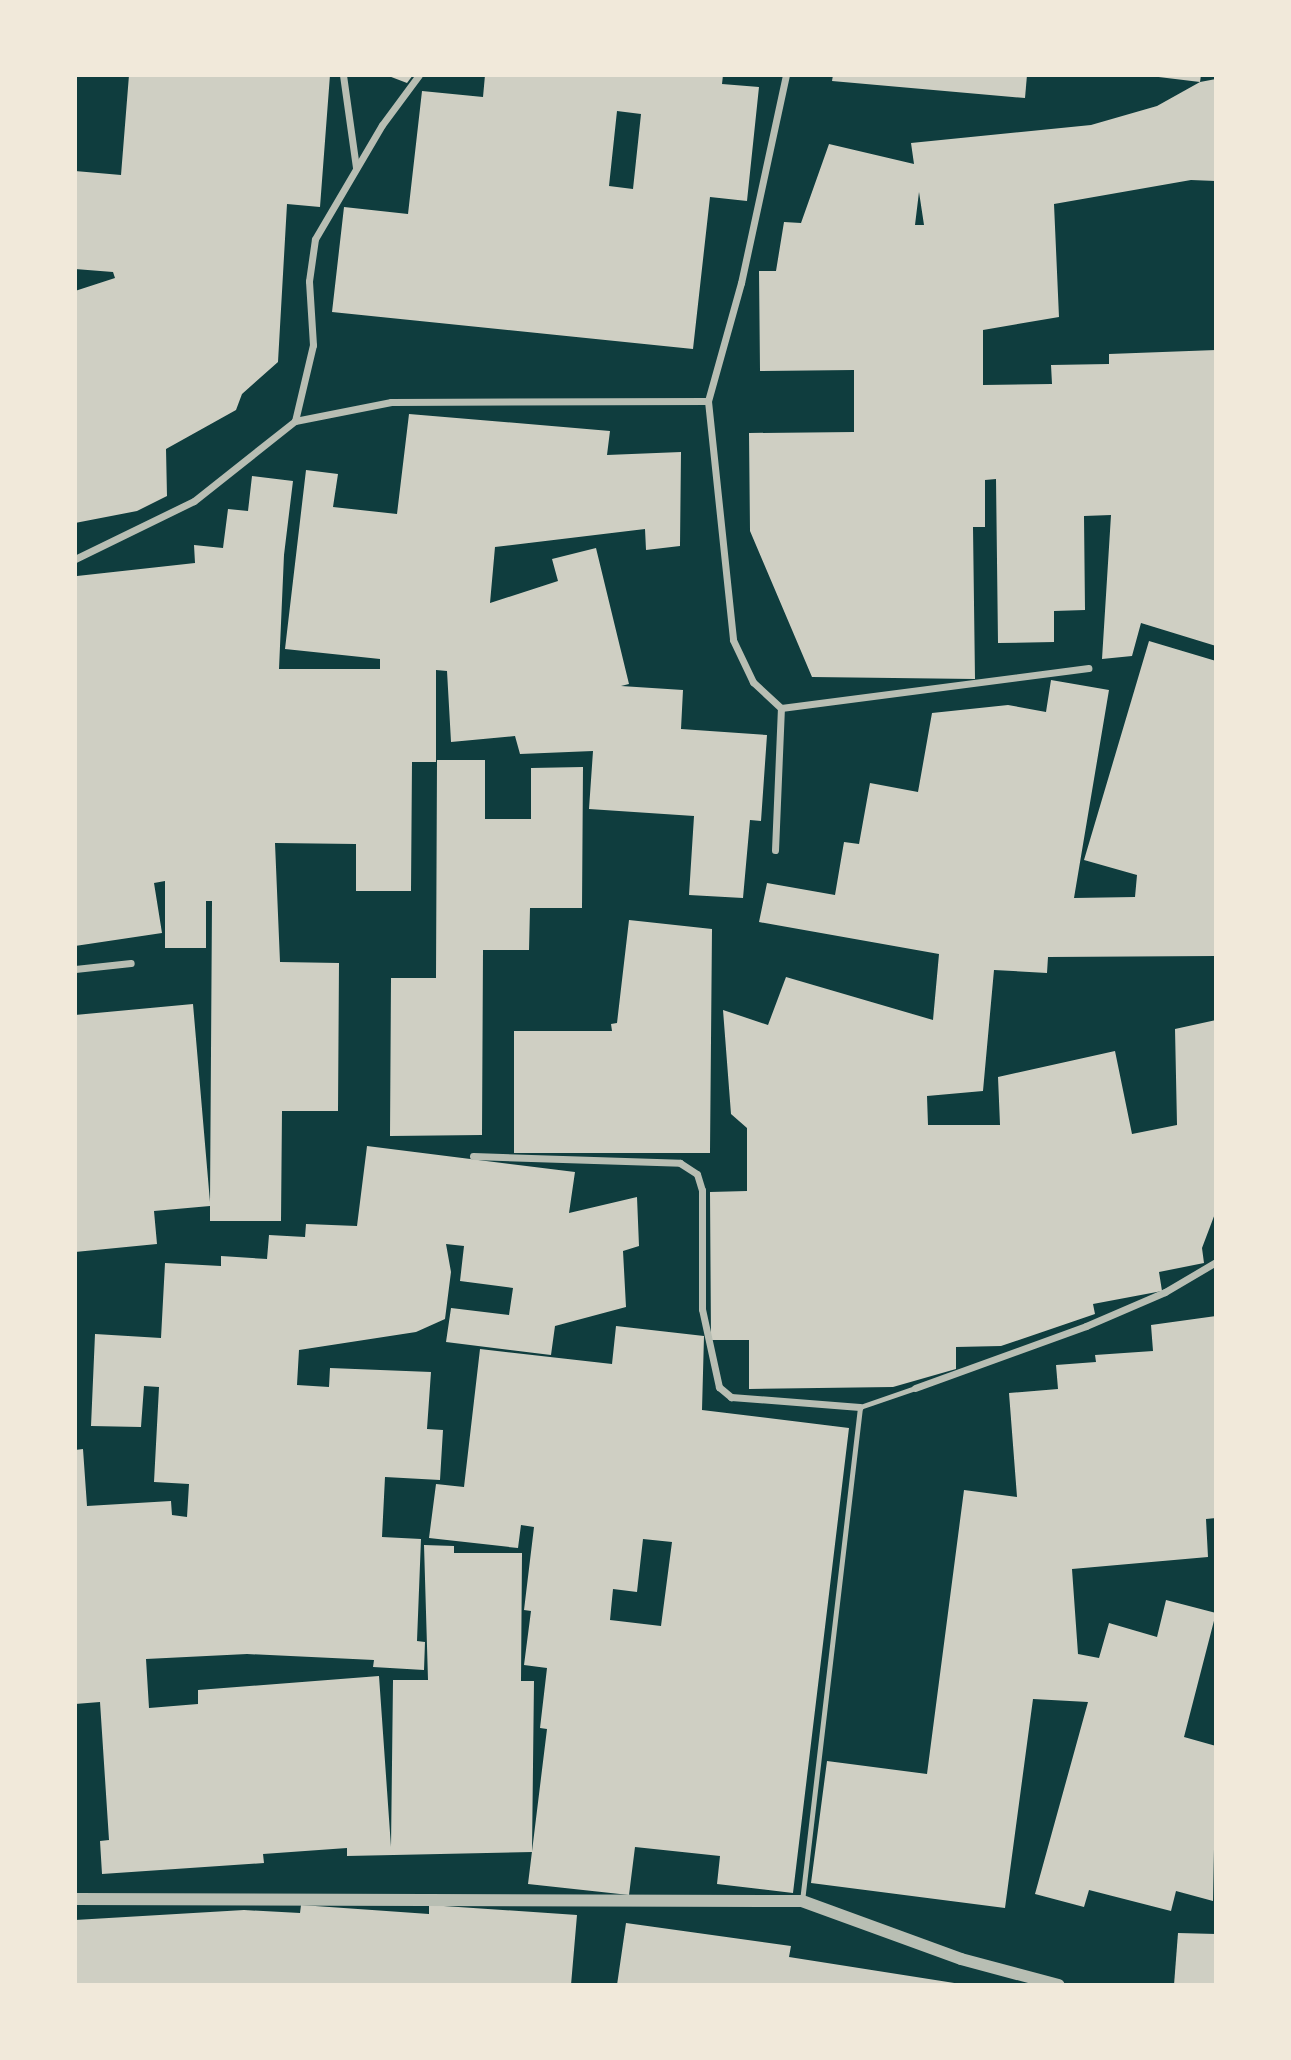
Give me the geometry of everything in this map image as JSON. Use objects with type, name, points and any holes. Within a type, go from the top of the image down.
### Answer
[{"type":"street","points":[[343,75],[356,168]]},
{"type":"street","points":[[295,421],[313,345],[309,281],[315,239],[356,168],[419,75]]},
{"type":"street","points":[[775,850],[781,708],[753,682],[733,639],[708,401],[741,283],[786,75]]},
{"type":"street","points":[[75,559],[194,501],[295,421],[391,402],[708,401]]},
{"type":"street","points":[[781,708],[1088,668]]},
{"type":"street","points":[[75,969],[131,963]]},
{"type":"street","points":[[473,1156],[680,1163],[696,1174],[702,1190],[702,1310],[719,1387],[731,1397],[860,1407]]},
{"type":"street","points":[[915,1388],[1086,1326],[1165,1292],[1216,1262]]},
{"type":"street","points":[[75,1899],[803,1901],[961,1959],[1059,1985]]},
{"type":"lane","points":[[803,1901],[860,1407],[915,1388]]},
{"type":"building","points":[[129,75],[330,75],[320,207],[287,204],[278,362],[242,394],[236,410],[166,449],[167,496],[137,511],[75,523],[75,291],[115,278],[113,272],[75,269],[75,171],[121,175]]},
{"type":"building","points":[[386,75],[413,75],[407,83]]},
{"type":"building","points":[[485,75],[723,75],[722,84],[759,87],[747,201],[710,197],[693,349],[332,312],[344,207],[408,214],[422,91],[483,97]],"holes":[[[617,111],[641,114],[633,189],[609,186]]]},
{"type":"building","points":[[833,75],[1027,75],[1025,98],[832,81]]},
{"type":"building","points":[[1142,75],[1201,75],[1200,82]]},
{"type":"building","points":[[1216,79],[1216,181],[1191,180],[1054,204],[1059,317],[983,330],[983,385],[1052,384],[1051,365],[1109,364],[1109,354],[1216,350],[1216,646],[1141,623],[1132,656],[1102,659],[1111,515],[1084,516],[1085,610],[1054,611],[1054,642],[998,643],[996,479],[985,480],[985,527],[973,527],[975,679],[812,677],[750,531],[749,433],[854,432],[854,370],[760,371],[759,271],[776,271],[784,222],[801,223],[829,144],[914,164],[911,143],[1091,125],[1157,106],[1200,82]],"holes":[[[919,192],[924,225],[915,225]]]},
{"type":"building","points":[[409,414],[610,431],[607,455],[681,452],[680,546],[646,550],[645,529],[495,547],[490,603],[558,581],[552,559],[596,548],[629,684],[621,686],[683,690],[681,729],[767,735],[761,821],[750,820],[743,898],[689,895],[694,816],[589,809],[593,751],[520,754],[515,736],[451,742],[447,671],[436,670],[436,762],[412,762],[411,891],[356,891],[356,844],[275,843],[280,962],[339,963],[338,1111],[282,1111],[281,1221],[210,1221],[210,1206],[154,1211],[157,1244],[75,1252],[75,1015],[193,1004],[210,1202],[212,901],[206,901],[206,948],[165,948],[165,881],[154,883],[162,933],[75,946],[77,576],[195,563],[194,545],[223,548],[228,509],[248,511],[252,476],[293,481],[284,555],[279,669],[380,669],[380,659],[285,649],[306,470],[338,474],[333,507],[397,514]]},
{"type":"building","points":[[1149,641],[1216,661],[1216,956],[1048,957],[1047,973],[994,970],[983,1091],[927,1096],[928,1125],[1000,1125],[998,1077],[1115,1051],[1132,1134],[1177,1125],[1175,1029],[1216,1020],[1216,1211],[1202,1248],[1204,1263],[1159,1272],[1162,1291],[1093,1304],[1095,1314],[1001,1346],[956,1347],[956,1369],[893,1387],[749,1389],[749,1340],[711,1340],[710,1192],[747,1191],[747,1128],[731,1114],[723,1010],[768,1025],[786,977],[933,1020],[939,954],[759,922],[767,883],[835,895],[844,842],[859,844],[870,783],[918,792],[932,713],[1008,705],[1046,712],[1051,680],[1109,690],[1074,898],[1135,897],[1137,875],[1084,860]]},
{"type":"building","points":[[437,760],[485,760],[485,819],[531,819],[531,768],[583,767],[582,908],[530,908],[529,950],[483,950],[482,1135],[390,1136],[391,978],[436,978]]},
{"type":"building","points":[[629,920],[712,929],[710,1153],[514,1153],[514,1031],[612,1031],[611,1024],[617,1023]]},
{"type":"building","points":[[367,1146],[575,1172],[569,1213],[637,1197],[639,1246],[623,1251],[626,1307],[555,1326],[551,1355],[446,1342],[451,1308],[509,1315],[513,1288],[460,1281],[464,1246],[446,1244],[451,1272],[445,1319],[416,1332],[299,1350],[297,1385],[329,1387],[330,1368],[431,1372],[427,1429],[443,1430],[440,1480],[385,1477],[382,1537],[421,1539],[417,1641],[425,1642],[424,1670],[373,1667],[374,1660],[247,1654],[146,1659],[149,1708],[198,1704],[198,1690],[379,1676],[391,1847],[393,1680],[428,1680],[424,1545],[454,1546],[454,1553],[522,1553],[521,1681],[534,1681],[532,1852],[347,1856],[347,1848],[263,1854],[264,1863],[102,1874],[100,1841],[109,1840],[100,1702],[75,1704],[75,1450],[83,1449],[87,1506],[171,1501],[172,1515],[187,1517],[189,1484],[154,1482],[159,1387],[144,1386],[141,1427],[91,1426],[95,1334],[161,1338],[165,1263],[221,1266],[221,1256],[267,1259],[269,1235],[305,1237],[306,1224],[357,1226]]},
{"type":"building","points":[[1216,1316],[1216,1518],[1206,1519],[1208,1557],[1072,1569],[1078,1654],[1099,1658],[1109,1623],[1157,1637],[1166,1600],[1216,1613],[1184,1737],[1216,1746],[1213,1901],[1176,1891],[1171,1911],[1089,1890],[1084,1907],[1035,1894],[1088,1702],[1033,1699],[1005,1908],[811,1883],[827,1761],[927,1774],[964,1490],[1017,1497],[1009,1393],[1058,1389],[1056,1365],[1096,1362],[1095,1355],[1153,1351],[1151,1325]]},
{"type":"building","points":[[616,1326],[704,1336],[702,1410],[849,1428],[793,1893],[717,1884],[720,1856],[635,1847],[629,1895],[528,1884],[547,1729],[540,1728],[547,1668],[524,1665],[531,1611],[524,1610],[534,1527],[521,1525],[518,1548],[429,1538],[436,1484],[464,1487],[480,1349],[612,1364]],"holes":[[[643,1539],[672,1542],[661,1626],[610,1620],[613,1589],[637,1592]]]},
{"type":"building","points":[[301,1905],[429,1914],[429,1905],[577,1915],[571,1985],[75,1985],[75,1920],[244,1910],[300,1913]]},
{"type":"building","points":[[626,1923],[791,1946],[789,1957],[967,1985],[617,1985]]},
{"type":"building","points":[[1178,1933],[1216,1934],[1216,1985],[1174,1985]]}]
